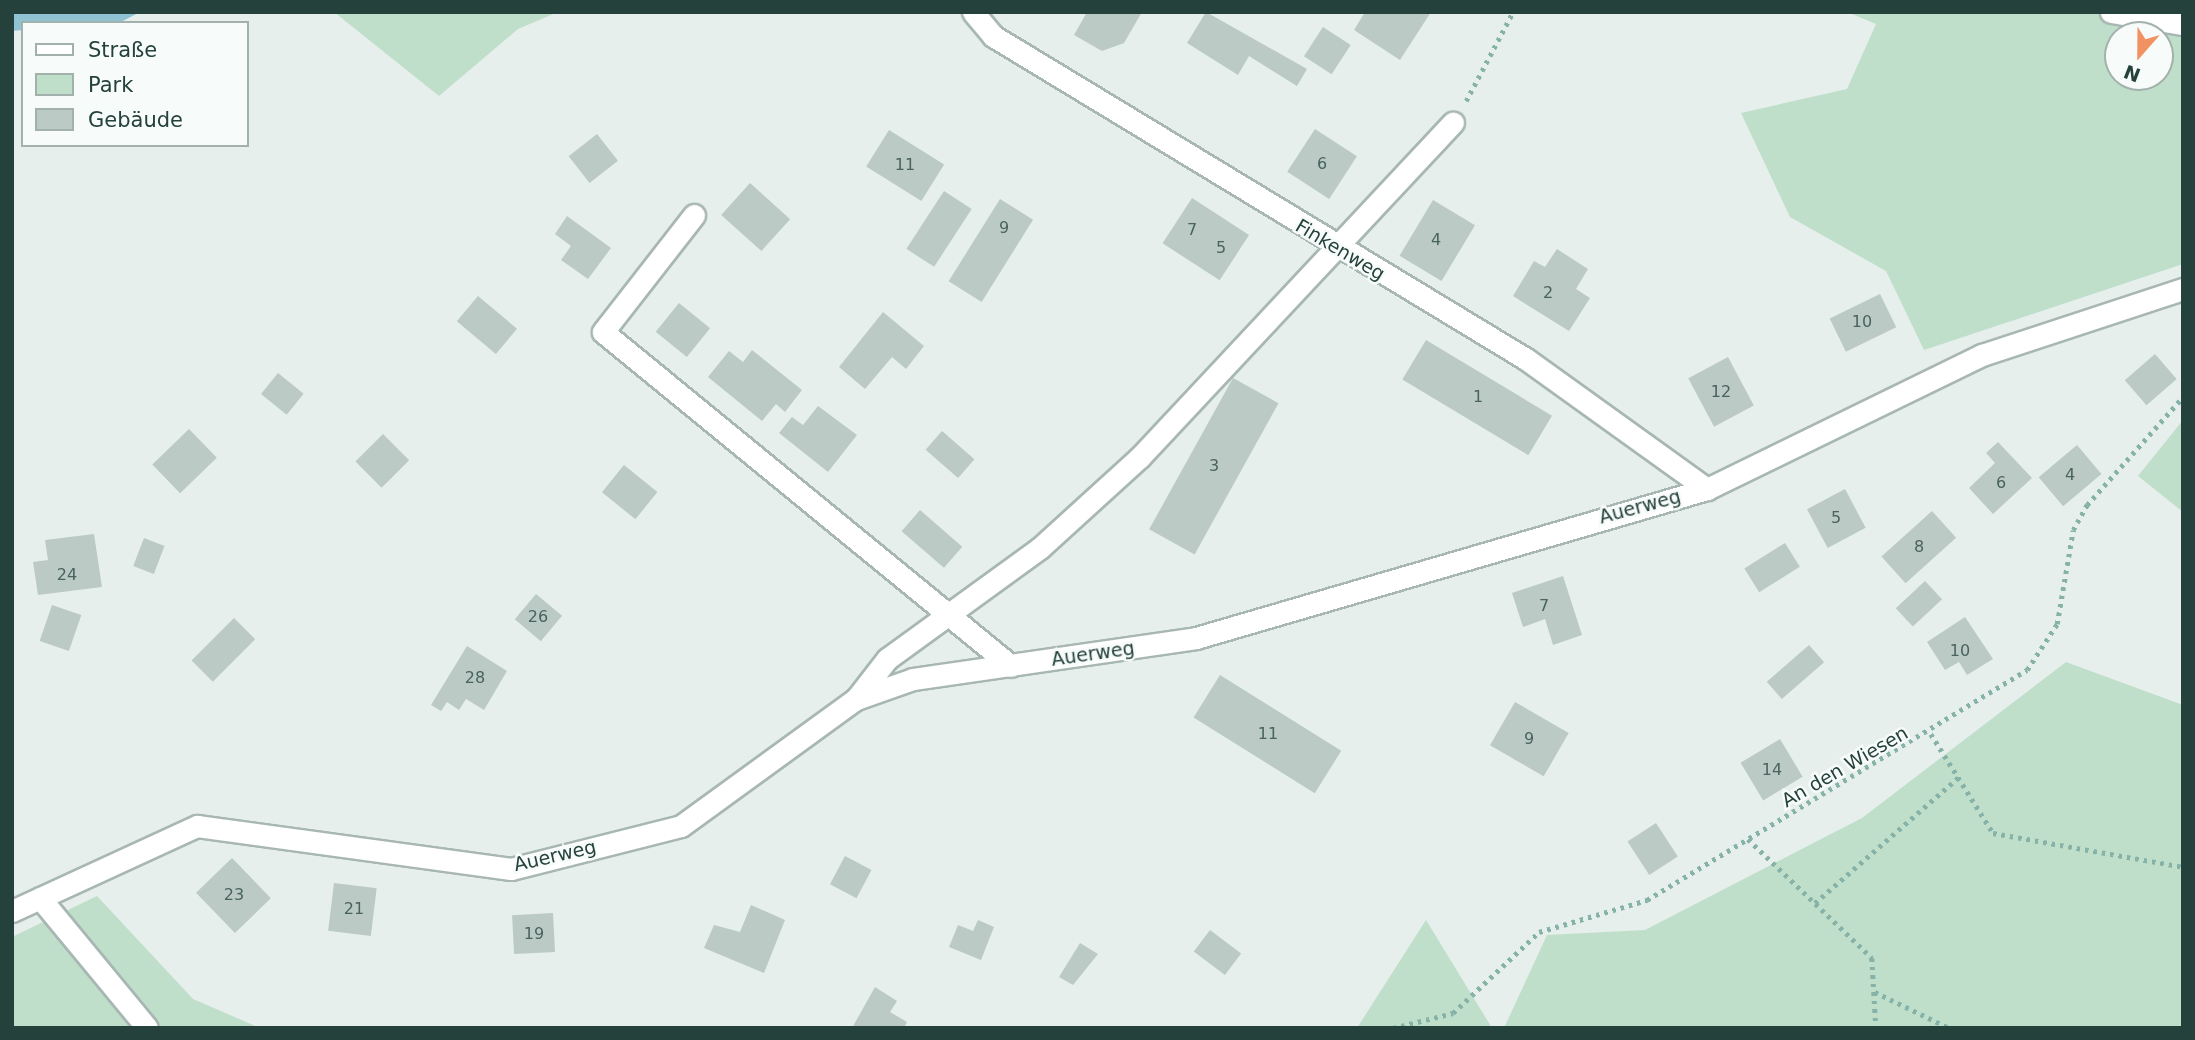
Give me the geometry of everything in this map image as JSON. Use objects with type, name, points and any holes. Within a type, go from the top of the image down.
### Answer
[{"type":"street","name":"Finkenweg","points":[[973,12],[993,36],[1332,246],[1526,359],[1707,489]]},
{"type":"street","points":[[2111,12],[2183,24]]},
{"type":"street","points":[[856,699],[887,660],[947,611],[1040,548],[1140,457],[1332,246],[1453,123]]},
{"type":"street","points":[[694,215],[603,332],[1011,666]]},
{"type":"street","name":"Auerweg","points":[[12,911],[197,826],[511,869],[681,826],[856,699],[914,679],[1196,638],[1707,489],[1982,355],[2183,289]]},
{"type":"street","points":[[40,898],[147,1028]]},
{"type":"path","points":[[1453,123],[1513,12]]},
{"type":"path","name":"An den Wiesen","points":[[1393,1028],[1453,1013],[1539,932],[1647,900],[1931,733],[2027,670],[2045,649],[2057,624],[2073,530],[2087,505],[2183,397]]},
{"type":"path","points":[[1931,733],[1993,833],[2183,867]]},
{"type":"path","points":[[1815,903],[1959,777]]},
{"type":"path","points":[[1748,839],[1872,958],[1876,1028]]},
{"type":"path","points":[[1875,992],[1949,1028]]},
{"type":"green space","points":[[334,12],[558,12],[518,29],[439,96]]},
{"type":"green space","points":[[1847,12],[2183,12],[2183,264],[1924,350],[1886,271],[1790,217],[1741,113],[1847,89],[1876,24]]},
{"type":"green space","points":[[2183,420],[2183,512],[2138,476]]},
{"type":"green space","points":[[2066,662],[2183,705],[2183,1028],[1504,1028],[1547,935],[1645,930],[1862,818]]},
{"type":"green space","points":[[97,896],[193,999],[260,1028],[12,1028],[12,937]]},
{"type":"green space","points":[[1426,920],[1492,1028],[1357,1028]]},
{"type":"water","points":[[12,12],[140,12],[123,21],[21,21],[21,30],[12,31]]},
{"type":"building","points":[[1087,12],[1142,12],[1124,43],[1102,51],[1074,35]]},
{"type":"building","points":[[1206,12],[1307,69],[1297,86],[1249,56],[1238,75],[1187,43]]},
{"type":"building","points":[[1365,12],[1431,12],[1400,60],[1354,30]]},
{"type":"building","points":[[1323,27],[1351,45],[1332,74],[1304,56]]},
{"type":"building","points":[[1315,129],[1357,156],[1329,199],[1287,172]]},
{"type":"building","points":[[889,130],[944,164],[921,201],[866,166]]},
{"type":"building","points":[[597,134],[618,161],[590,183],[569,156]]},
{"type":"building","points":[[750,183],[790,219],[761,251],[721,215]]},
{"type":"building","points":[[944,191],[972,209],[934,267],[906,249]]},
{"type":"building","points":[[1192,198],[1249,235],[1220,280],[1163,243]]},
{"type":"building","points":[[1000,199],[1033,220],[982,302],[949,281]]},
{"type":"building","points":[[1433,200],[1475,225],[1442,281],[1400,256]]},
{"type":"building","points":[[567,216],[611,248],[588,279],[561,260],[571,246],[555,234]]},
{"type":"building","points":[[1557,249],[1588,269],[1576,289],[1590,298],[1569,331],[1513,296],[1534,261],[1545,267]]},
{"type":"building","points":[[1880,294],[1896,327],[1846,352],[1830,319]]},
{"type":"building","points":[[478,296],[517,329],[496,354],[457,321]]},
{"type":"building","points":[[679,303],[710,328],[687,357],[656,332]]},
{"type":"building","points":[[883,312],[924,346],[906,369],[892,357],[865,389],[839,367]]},
{"type":"building","points":[[1426,340],[1552,416],[1528,455],[1402,379]]},
{"type":"building","points":[[752,350],[802,390],[785,412],[776,404],[762,421],[708,377],[729,351],[743,362]]},
{"type":"building","points":[[2155,354],[2177,379],[2146,405],[2125,380]]},
{"type":"building","points":[[1728,357],[1754,406],[1714,427],[1688,378]]},
{"type":"building","points":[[278,373],[304,394],[287,415],[261,394]]},
{"type":"building","points":[[1233,378],[1278,403],[1195,555],[1149,529]]},
{"type":"building","points":[[818,406],[857,435],[828,472],[779,433],[792,417],[803,425]]},
{"type":"building","points":[[189,429],[217,458],[180,493],[152,464]]},
{"type":"building","points":[[942,431],[974,459],[958,478],[926,450]]},
{"type":"building","points":[[383,434],[409,460],[382,488],[355,462]]},
{"type":"building","points":[[1998,442],[2032,478],[1993,514],[1969,488],[1995,463],[1986,453]]},
{"type":"building","points":[[2077,445],[2101,474],[2063,506],[2039,477]]},
{"type":"building","points":[[624,465],[657,492],[635,519],[602,492]]},
{"type":"building","points":[[1845,489],[1866,528],[1828,548],[1807,509]]},
{"type":"building","points":[[920,510],[962,547],[944,568],[902,531]]},
{"type":"building","points":[[1932,511],[1956,538],[1906,583],[1881,557]]},
{"type":"building","points":[[94,534],[102,587],[38,595],[33,562],[48,560],[45,540]]},
{"type":"building","points":[[144,538],[165,546],[154,574],[133,566]]},
{"type":"building","points":[[1785,543],[1800,567],[1759,592],[1744,568]]},
{"type":"building","points":[[1563,576],[1582,635],[1553,645],[1545,619],[1523,627],[1512,593]]},
{"type":"building","points":[[1925,581],[1942,599],[1913,627],[1896,608]]},
{"type":"building","points":[[536,594],[562,616],[541,641],[515,619]]},
{"type":"building","points":[[52,605],[81,615],[69,651],[40,641]]},
{"type":"building","points":[[1965,617],[1993,659],[1967,675],[1959,662],[1945,670],[1927,642]]},
{"type":"building","points":[[234,618],[255,639],[213,682],[192,660]]},
{"type":"building","points":[[1809,645],[1824,662],[1782,699],[1767,682]]},
{"type":"building","points":[[467,646],[507,671],[484,710],[466,699],[459,710],[447,702],[441,711],[431,705]]},
{"type":"building","points":[[1220,675],[1341,751],[1315,793],[1194,717]]},
{"type":"building","points":[[1515,702],[1569,733],[1544,776],[1490,745]]},
{"type":"building","points":[[1780,739],[1803,777],[1763,800],[1741,763]]},
{"type":"building","points":[[1656,823],[1678,857],[1649,875],[1627,842]]},
{"type":"building","points":[[845,856],[871,870],[856,898],[830,884]]},
{"type":"building","points":[[232,858],[271,898],[235,933],[196,893]]},
{"type":"building","points":[[334,883],[377,888],[371,936],[328,931]]},
{"type":"building","points":[[751,905],[785,920],[764,973],[704,948],[714,925],[740,932]]},
{"type":"building","points":[[553,913],[555,952],[514,954],[512,915]]},
{"type":"building","points":[[978,920],[994,927],[981,960],[949,947],[958,925],[973,931]]},
{"type":"building","points":[[1210,930],[1241,953],[1225,975],[1194,952]]},
{"type":"building","points":[[1080,943],[1098,954],[1073,985],[1059,977]]},
{"type":"building","points":[[875,987],[897,1001],[890,1012],[907,1022],[904,1028],[852,1028]]}]
